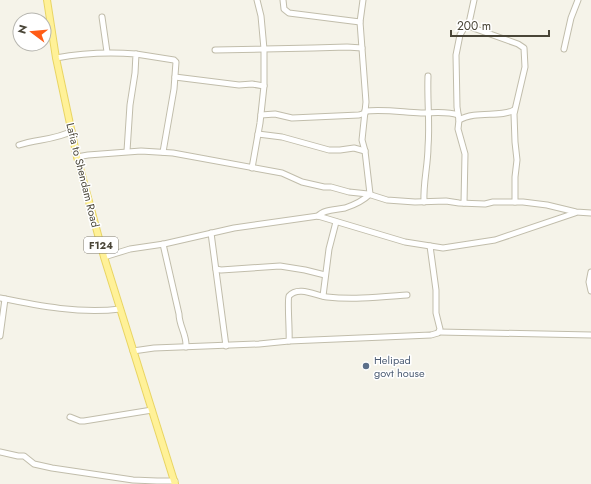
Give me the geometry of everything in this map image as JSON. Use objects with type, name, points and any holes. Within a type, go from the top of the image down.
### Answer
[{"type":"main road","name":"Lafia to Shendam Road","points":[[47,0],[56,58],[77,157],[104,257],[175,482]]},
{"type":"street","points":[[252,168],[261,115],[264,86],[264,49],[261,16],[257,0]]},
{"type":"street","points":[[283,0],[284,9],[289,13],[360,22]]},
{"type":"street","points":[[363,0],[360,22],[366,102],[362,138],[370,194]]},
{"type":"street","points":[[464,203],[465,154],[458,129],[460,116],[456,52],[461,32],[470,21],[474,0]]},
{"type":"street","points":[[564,49],[571,18],[578,0]]},
{"type":"street","points":[[102,17],[107,52]]},
{"type":"street","points":[[468,25],[518,44],[524,48],[525,67],[513,113],[517,160],[515,202]]},
{"type":"street","points":[[215,50],[347,46],[362,48]]},
{"type":"street","points":[[56,58],[107,52],[136,54],[175,61],[174,89],[163,152]]},
{"type":"street","points":[[127,151],[130,105],[136,54]]},
{"type":"street","points":[[424,202],[423,187],[428,155],[428,76]]},
{"type":"street","points":[[175,77],[239,85],[252,84],[264,86]]},
{"type":"street","points":[[261,115],[275,114],[292,118],[359,115],[365,112],[388,110],[452,113],[460,116],[513,113]]},
{"type":"street","points":[[19,145],[38,139],[62,136],[72,131]]},
{"type":"street","points":[[258,134],[282,136],[329,150],[354,148],[365,151]]},
{"type":"street","points":[[62,136],[74,141]]},
{"type":"street","points":[[77,157],[141,150],[163,152],[218,160],[282,173],[302,182],[324,188],[336,187],[356,193],[370,194],[385,200],[424,202],[446,201],[464,203],[515,202],[547,205],[576,212],[591,213],[591,218]]},
{"type":"street","points":[[356,193],[358,203]]},
{"type":"street","points":[[318,216],[322,212],[344,208],[358,203],[370,194]]},
{"type":"street","points":[[104,257],[130,249],[163,244],[256,224],[318,216],[405,242],[443,248],[496,240],[576,212]]},
{"type":"street","points":[[323,296],[329,249],[336,222]]},
{"type":"street","points":[[211,233],[218,271],[226,346]]},
{"type":"street","points":[[163,244],[179,318],[186,340],[186,347]]},
{"type":"street","points":[[430,246],[436,290],[436,313],[440,329],[439,332]]},
{"type":"street","points":[[218,271],[280,266],[325,275]]},
{"type":"street","points":[[591,272],[589,282],[591,291]]},
{"type":"street","points":[[289,342],[290,326],[288,302],[289,297],[292,294],[303,291],[323,296],[366,298],[407,295]]},
{"type":"street","points":[[0,336],[2,299],[43,306],[100,311],[120,309]]},
{"type":"street","points":[[133,351],[154,348],[226,346],[431,335],[439,332],[591,335]]},
{"type":"street","points":[[70,417],[84,421],[152,410]]},
{"type":"street","points":[[0,452],[24,456],[34,464],[52,468],[133,480],[175,482]]},
{"type":"place","name":"Helipad govt house","points":[[366,366]]}]
